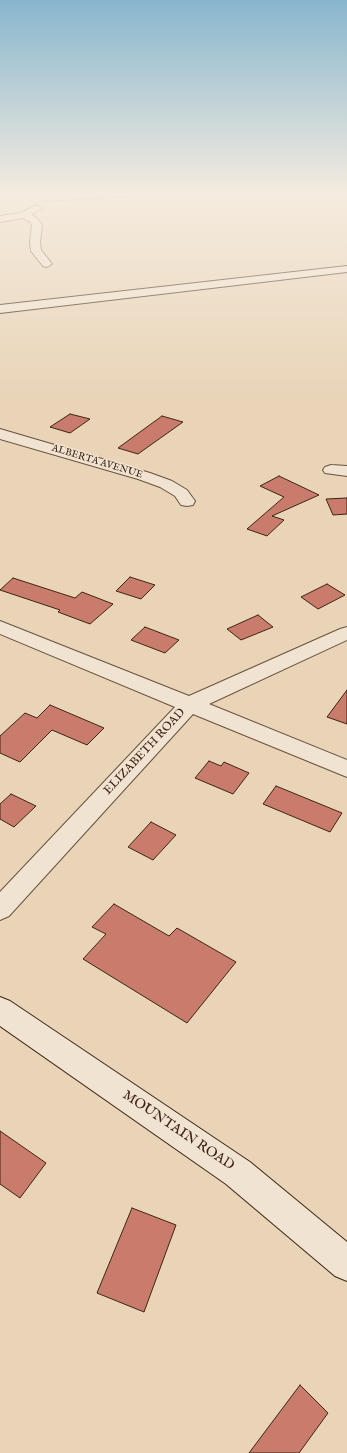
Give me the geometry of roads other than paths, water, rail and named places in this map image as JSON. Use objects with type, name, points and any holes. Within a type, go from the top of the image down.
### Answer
[{"type":"street","points":[[43,260],[47,264]]},
{"type":"street","points":[[0,309],[347,269]]},
{"type":"street","name":"ALBERTA AVENUE","points":[[0,434],[144,476],[166,484],[180,492],[188,501]]},
{"type":"street","points":[[331,470],[347,471]]},
{"type":"street","points":[[0,627],[347,769]]},
{"type":"street","name":"ELIZABETH ROAD","points":[[0,909],[189,705],[347,633]]},
{"type":"street","name":"MOUNTAIN ROAD","points":[[0,1010],[238,1173],[347,1264]]}]
